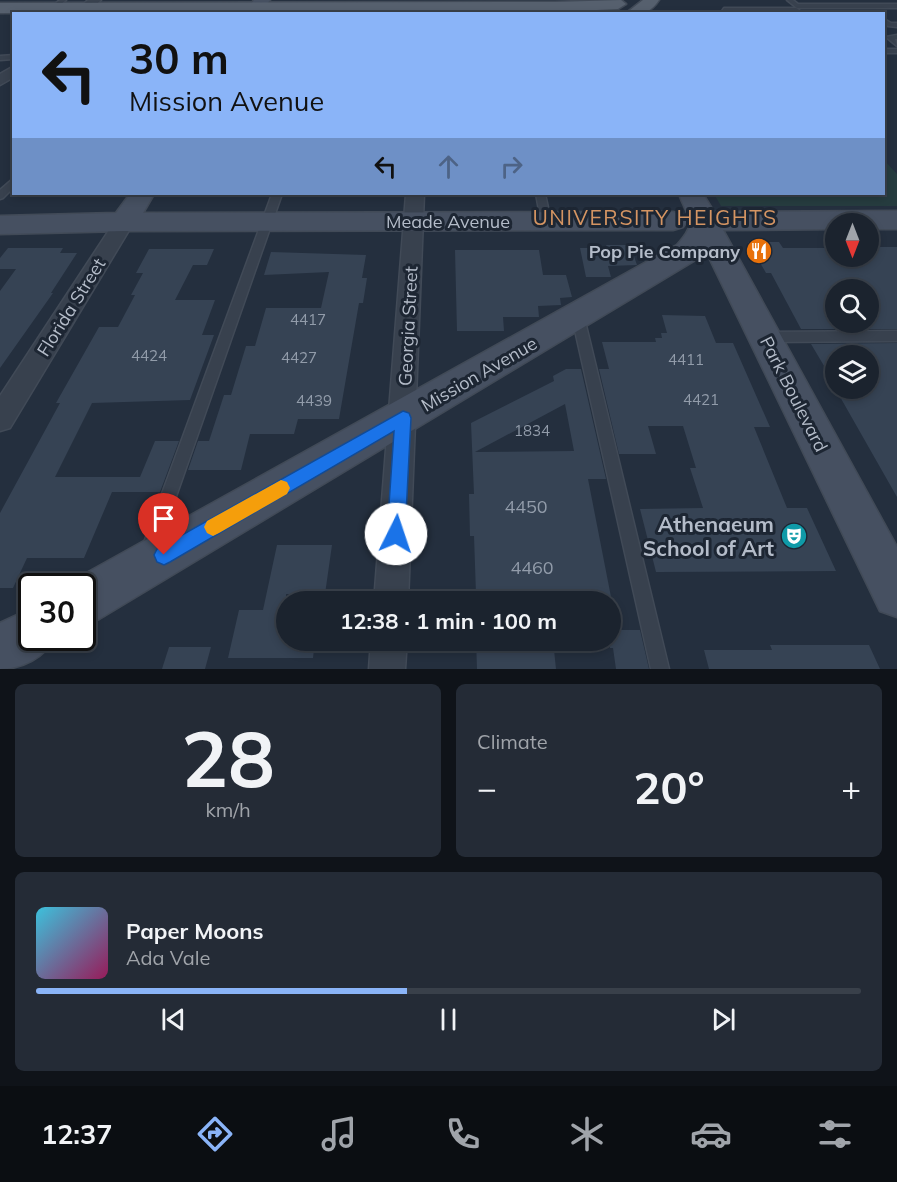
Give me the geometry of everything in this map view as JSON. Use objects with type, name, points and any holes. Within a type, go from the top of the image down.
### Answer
[{"type":"main road","points":[[0,8],[58,4],[86,7],[236,4],[257,7],[429,4],[610,5]]},
{"type":"main road","name":"Florida Street","points":[[124,222],[141,195]]},
{"type":"main road","name":"Meade Avenue","points":[[0,225],[124,222],[546,221],[690,212],[897,220]]},
{"type":"main road","name":"Mission Avenue","points":[[96,594],[687,252],[701,236],[690,212]]},
{"type":"main road","name":"Park Boulevard","points":[[690,212],[764,337],[897,594]]},
{"type":"main road","points":[[0,650],[18,640]]},
{"type":"street","points":[[0,81],[12,72]]},
{"type":"street","name":"Georgia Street","points":[[392,591],[415,195]]},
{"type":"street","name":"Florida Street","points":[[0,419],[124,222]]},
{"type":"street","points":[[387,669],[388,651]]},
{"type":"lane","points":[[733,0],[743,10]]},
{"type":"lane","points":[[760,0],[771,10]]},
{"type":"lane","points":[[790,0],[798,10]]},
{"type":"lane","points":[[869,0],[878,6]]},
{"type":"lane","points":[[824,6],[832,12]]},
{"type":"lane","points":[[862,6],[870,12]]},
{"type":"lane","points":[[724,10],[897,6]]},
{"type":"lane","points":[[897,38],[889,38],[897,44]]},
{"type":"lane","points":[[0,196],[12,183]]},
{"type":"lane","points":[[144,567],[277,195]]},
{"type":"lane","points":[[540,195],[546,221]]},
{"type":"lane","points":[[578,317],[660,669]]},
{"type":"lane","points":[[764,337],[897,336]]},
{"type":"green space","points":[[885,161],[897,174],[897,206],[721,206],[715,195],[885,195]]},
{"type":"building","points":[[748,242],[779,242],[783,248],[825,248],[825,267],[879,267],[879,247],[897,247],[897,329],[879,329],[879,279],[825,279],[825,329],[801,329],[771,273],[766,273]]},
{"type":"building","points":[[606,245],[630,245],[637,265],[608,266],[611,277],[586,277],[580,248],[608,248]]},
{"type":"building","points":[[8,248],[63,248],[60,253],[77,253],[51,293],[53,293],[0,368],[0,291],[16,269],[0,269],[0,258]]},
{"type":"building","points":[[149,249],[214,249],[207,265],[193,265],[175,300],[215,300],[202,335],[214,335],[190,400],[92,403],[55,477],[140,477],[155,441],[179,441],[160,492],[112,492],[84,558],[27,558],[18,573],[13,588],[0,588],[0,513],[60,403],[56,403],[99,327],[118,327],[135,295],[131,295],[143,273],[136,273]]},
{"type":"building","points":[[455,250],[539,250],[543,275],[566,275],[572,297],[560,298],[561,305],[538,306],[539,317],[503,317],[504,331],[457,331]]},
{"type":"building","points":[[271,252],[366,255],[362,278],[367,278],[363,303],[359,303],[339,419],[298,419],[294,434],[250,434],[241,470],[188,470],[198,441],[209,441],[224,395],[231,395],[246,346],[255,346],[266,308],[321,308],[329,272],[264,275]]},
{"type":"building","points":[[662,315],[705,316],[716,343],[733,343],[770,427],[754,427],[787,508],[807,508],[836,571],[656,572],[640,509],[703,508],[690,468],[696,468],[683,426],[648,426],[656,454],[619,454],[599,369],[609,369],[602,342],[656,342],[655,338],[662,338],[661,333],[667,333]]},
{"type":"building","points":[[897,343],[897,497],[841,399],[879,399],[879,345],[825,345],[825,368],[811,344]]},
{"type":"building","points":[[566,369],[581,369],[606,479],[588,479],[610,591],[476,591],[474,536],[470,536],[469,494],[474,494],[471,423],[554,381],[553,376]],"holes":[[[565,404],[574,451],[475,452]]]},
{"type":"building","points":[[277,545],[332,545],[325,591],[276,591],[276,651],[314,651],[313,658],[228,658],[239,610],[263,610]]},
{"type":"building","points":[[621,630],[640,630],[649,669],[616,669],[613,651],[621,651]]},
{"type":"building","points":[[770,645],[869,645],[880,669],[709,669],[704,650],[772,650]]},
{"type":"building","points":[[169,647],[211,647],[205,669],[162,669]]},
{"type":"building","points":[[476,651],[554,651],[556,669],[477,669]]},
{"type":"slow traffic","points":[[213,527],[281,488]]},
{"type":"place","name":"Pop Pie Company","points":[[759,251]]},
{"type":"place","name":"Athenaeum School of Art","points":[[794,536]]},
{"type":"district","name":"UNIVERSITY HEIGHTS","points":[[655,217]]},
{"type":"route","points":[[164,555],[403,418],[396,534]]}]
